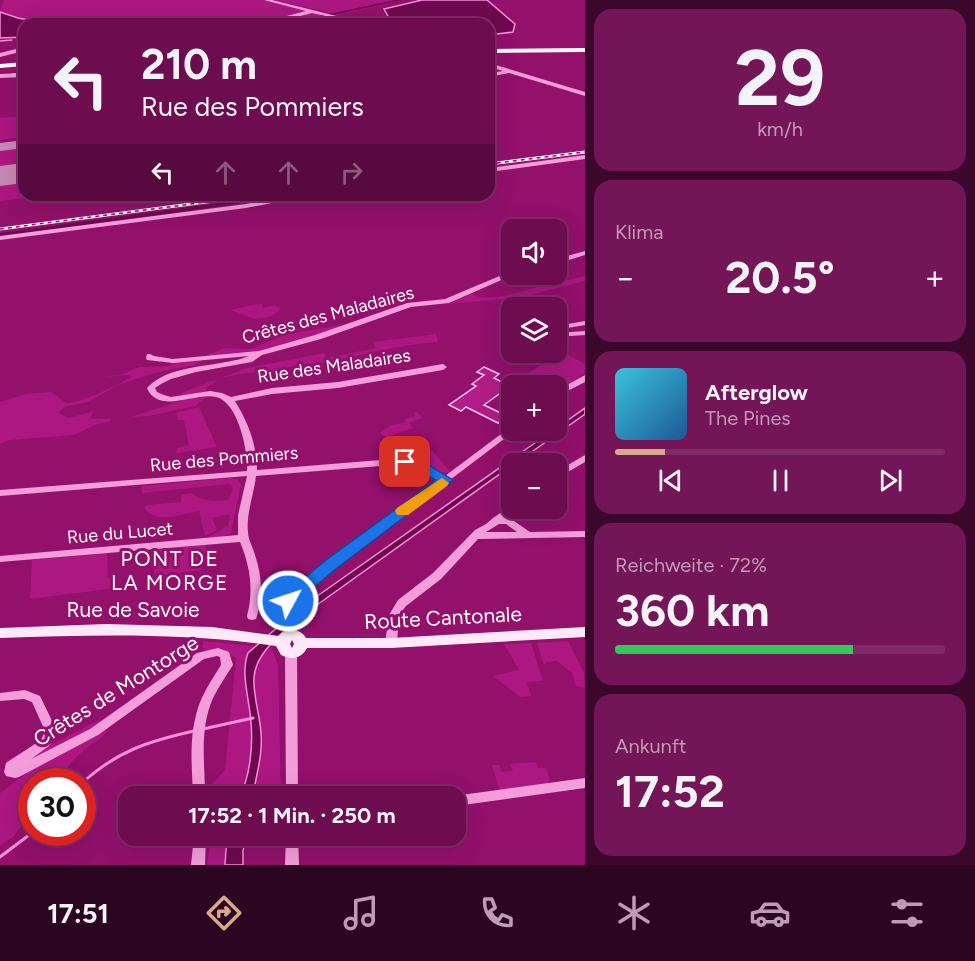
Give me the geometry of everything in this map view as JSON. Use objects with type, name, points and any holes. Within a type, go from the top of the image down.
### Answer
[{"type":"highway","points":[[495,50],[584,49]]},
{"type":"highway","points":[[0,68],[18,66]]},
{"type":"main road","name":"Rue de Savoie","points":[[0,633],[141,628],[214,632],[284,643]]},
{"type":"main road","name":"Route Cantonale","points":[[284,643],[391,643],[585,632]]},
{"type":"street","points":[[266,0],[344,18]]},
{"type":"street","points":[[285,18],[311,11]]},
{"type":"street","points":[[328,18],[337,16]]},
{"type":"street","points":[[2,54],[18,50]]},
{"type":"street","points":[[495,67],[585,94]]},
{"type":"street","points":[[495,74],[511,71]]},
{"type":"street","points":[[0,76],[18,75]]},
{"type":"street","points":[[495,169],[585,157]]},
{"type":"street","points":[[0,238],[272,201]]},
{"type":"street","points":[[567,259],[585,253]]},
{"type":"street","name":"Crêtes des Maladaires","points":[[150,356],[150,358],[173,361],[259,353],[318,337],[410,305],[446,301],[501,278]]},
{"type":"street","points":[[567,326],[585,323]]},
{"type":"street","points":[[567,334],[585,333]]},
{"type":"street","name":"Rue des Maladaires","points":[[259,353],[249,360],[161,379],[151,388],[153,393],[165,400],[209,393],[218,394],[229,400],[272,391],[339,385],[444,366]]},
{"type":"street","points":[[567,389],[585,378]]},
{"type":"street","points":[[229,400],[244,426],[252,473],[242,521],[243,538],[254,570],[258,596],[252,616]]},
{"type":"street","points":[[272,614],[332,564],[501,438]]},
{"type":"street","points":[[567,469],[585,458]]},
{"type":"street","name":"Rue des Pommiers","points":[[0,493],[405,462],[422,467],[446,480]]},
{"type":"street","points":[[391,643],[396,610],[437,576],[475,537],[494,527],[502,519]]},
{"type":"street","points":[[511,529],[512,519]]},
{"type":"street","points":[[494,527],[537,536],[585,534]]},
{"type":"street","points":[[494,527],[511,529]]},
{"type":"street","name":"Rue du Lucet","points":[[0,559],[243,538]]},
{"type":"street","points":[[284,643],[291,786]]},
{"type":"street","name":"Crêtes de Montorge","points":[[0,697],[25,694],[36,699],[51,731],[45,743],[10,767],[10,772],[15,774],[94,732],[201,657],[218,652],[225,655],[227,665],[207,696],[197,729],[199,786]]},
{"type":"street","points":[[466,800],[585,783]]},
{"type":"street","points":[[198,865],[199,846]]},
{"type":"street","points":[[292,846],[292,865]]},
{"type":"shaded area","points":[[4,0],[266,0],[327,15],[314,18],[18,18],[0,12]]},
{"type":"shaded area","points":[[274,0],[405,0],[338,15]]},
{"type":"shaded area","points":[[422,0],[487,0],[515,24],[513,32],[495,34],[495,18],[389,18],[384,9]]},
{"type":"shaded area","points":[[0,12],[18,18],[18,37],[0,38]]},
{"type":"shaded area","points":[[18,116],[18,138],[0,140],[0,118]]},
{"type":"shaded area","points":[[18,147],[18,167],[0,169],[0,149]]},
{"type":"shaded area","points":[[18,180],[18,199],[0,201],[0,182]]},
{"type":"shaded area","points":[[585,276],[585,281],[522,297],[501,297],[501,299],[449,304],[471,294],[488,298],[545,285],[567,285],[567,280]]},
{"type":"shaded area","points":[[262,304],[263,308],[274,305],[281,309],[270,317],[255,319],[230,310]]},
{"type":"shaded area","points":[[366,321],[260,352],[208,357],[209,354],[224,348],[250,349],[287,334]]},
{"type":"shaded area","points":[[436,334],[438,342],[410,345],[325,362],[220,378],[247,368],[324,353],[327,358],[376,348],[373,342]]},
{"type":"shaded area","points":[[567,355],[585,364],[585,373],[567,385],[567,375],[526,375],[545,363],[567,363]]},
{"type":"shaded area","points":[[204,359],[195,365],[154,373],[118,385],[88,402],[64,407],[58,413],[69,418],[94,411],[90,417],[92,419],[110,419],[111,421],[97,424],[74,435],[10,440],[0,444],[0,402],[26,394],[50,392],[66,403],[71,403],[100,393],[132,376],[104,377],[123,374],[139,367],[169,366],[174,362]]},
{"type":"shaded area","points":[[216,380],[206,388],[206,392],[182,397],[181,393]]},
{"type":"shaded area","points":[[208,396],[195,406],[148,416],[131,417],[184,400]]},
{"type":"shaded area","points":[[199,407],[217,447],[176,453],[177,448],[189,445],[184,420],[178,420],[176,413]]},
{"type":"shaded area","points":[[585,408],[585,414],[567,427],[567,421]]},
{"type":"shaded area","points":[[417,412],[423,418],[409,423],[413,428],[392,435],[399,443],[394,444],[380,433],[390,426],[405,422],[404,419],[416,416],[414,413]]},
{"type":"shaded area","points":[[538,441],[547,441],[530,453],[521,453]]},
{"type":"shaded area","points":[[425,442],[451,473],[441,472],[415,461],[381,458],[415,448]]},
{"type":"shaded area","points":[[501,467],[501,473],[296,620],[269,646],[255,669],[254,678],[261,741],[255,786],[244,786],[252,741],[245,679],[248,653],[296,611]]},
{"type":"shaded area","points":[[237,479],[241,485],[231,533],[222,537],[208,537],[228,526],[230,516],[228,514],[212,518],[217,530],[205,536],[199,511],[161,517],[154,516],[144,507],[181,502],[182,494],[191,493],[214,501],[229,500],[233,488],[230,484],[142,493],[141,486]]},
{"type":"shaded area","points":[[205,545],[210,563],[200,564],[201,570],[155,576],[152,550]]},
{"type":"shaded area","points":[[107,553],[108,577],[117,577],[116,588],[30,599],[32,560]]},
{"type":"shaded area","points":[[203,641],[271,648],[278,664],[281,786],[213,786],[225,770],[236,658],[222,650],[206,651],[202,647]]},
{"type":"shaded area","points":[[568,641],[584,673],[585,688],[576,686],[572,673],[557,661],[546,662],[544,665],[537,643]]},
{"type":"shaded area","points":[[531,643],[543,681],[527,682],[531,696],[520,697],[493,676],[519,670],[504,644]]},
{"type":"shaded area","points":[[106,719],[110,725],[105,734],[76,757],[67,768],[33,768],[42,756],[7,765],[6,761],[43,741],[44,746],[90,724]]},
{"type":"shaded area","points":[[536,762],[538,768],[546,768],[550,780],[547,785],[500,791],[492,765],[499,765],[502,772],[513,771],[510,764]]},
{"type":"shaded area","points":[[18,780],[18,830],[13,837],[0,845],[0,793]]},
{"type":"shaded area","points":[[212,846],[228,846],[227,865],[207,865]]},
{"type":"shaded area","points":[[226,846],[244,846],[243,865],[225,865]]},
{"type":"building","points":[[484,367],[499,374],[494,378],[501,382],[501,393],[484,405],[501,413],[501,421],[498,423],[466,407],[461,411],[449,405],[476,386],[472,384],[484,375],[477,372]]},
{"type":"waterway","points":[[313,18],[401,0]]},
{"type":"waterway","points":[[0,41],[12,40]]},
{"type":"waterway","points":[[12,74],[18,74]]},
{"type":"waterway","points":[[0,235],[249,201]]},
{"type":"waterway","points":[[203,729],[253,718]]},
{"type":"waterway","points":[[96,771],[121,755],[148,743],[194,731]]},
{"type":"waterway","points":[[0,857],[18,843]]},
{"type":"taxiway","points":[[0,147],[18,145]]},
{"type":"runway","points":[[0,176],[18,174]]},
{"type":"railway","points":[[495,163],[585,152]]},
{"type":"railway","points":[[0,229],[214,201]]},
{"type":"slow traffic","points":[[403,511],[442,483]]},
{"type":"district","name":"PONT DE LA MORGE","points":[[170,571]]},
{"type":"route","points":[[288,601],[332,564],[446,480],[422,467],[405,462]]}]
